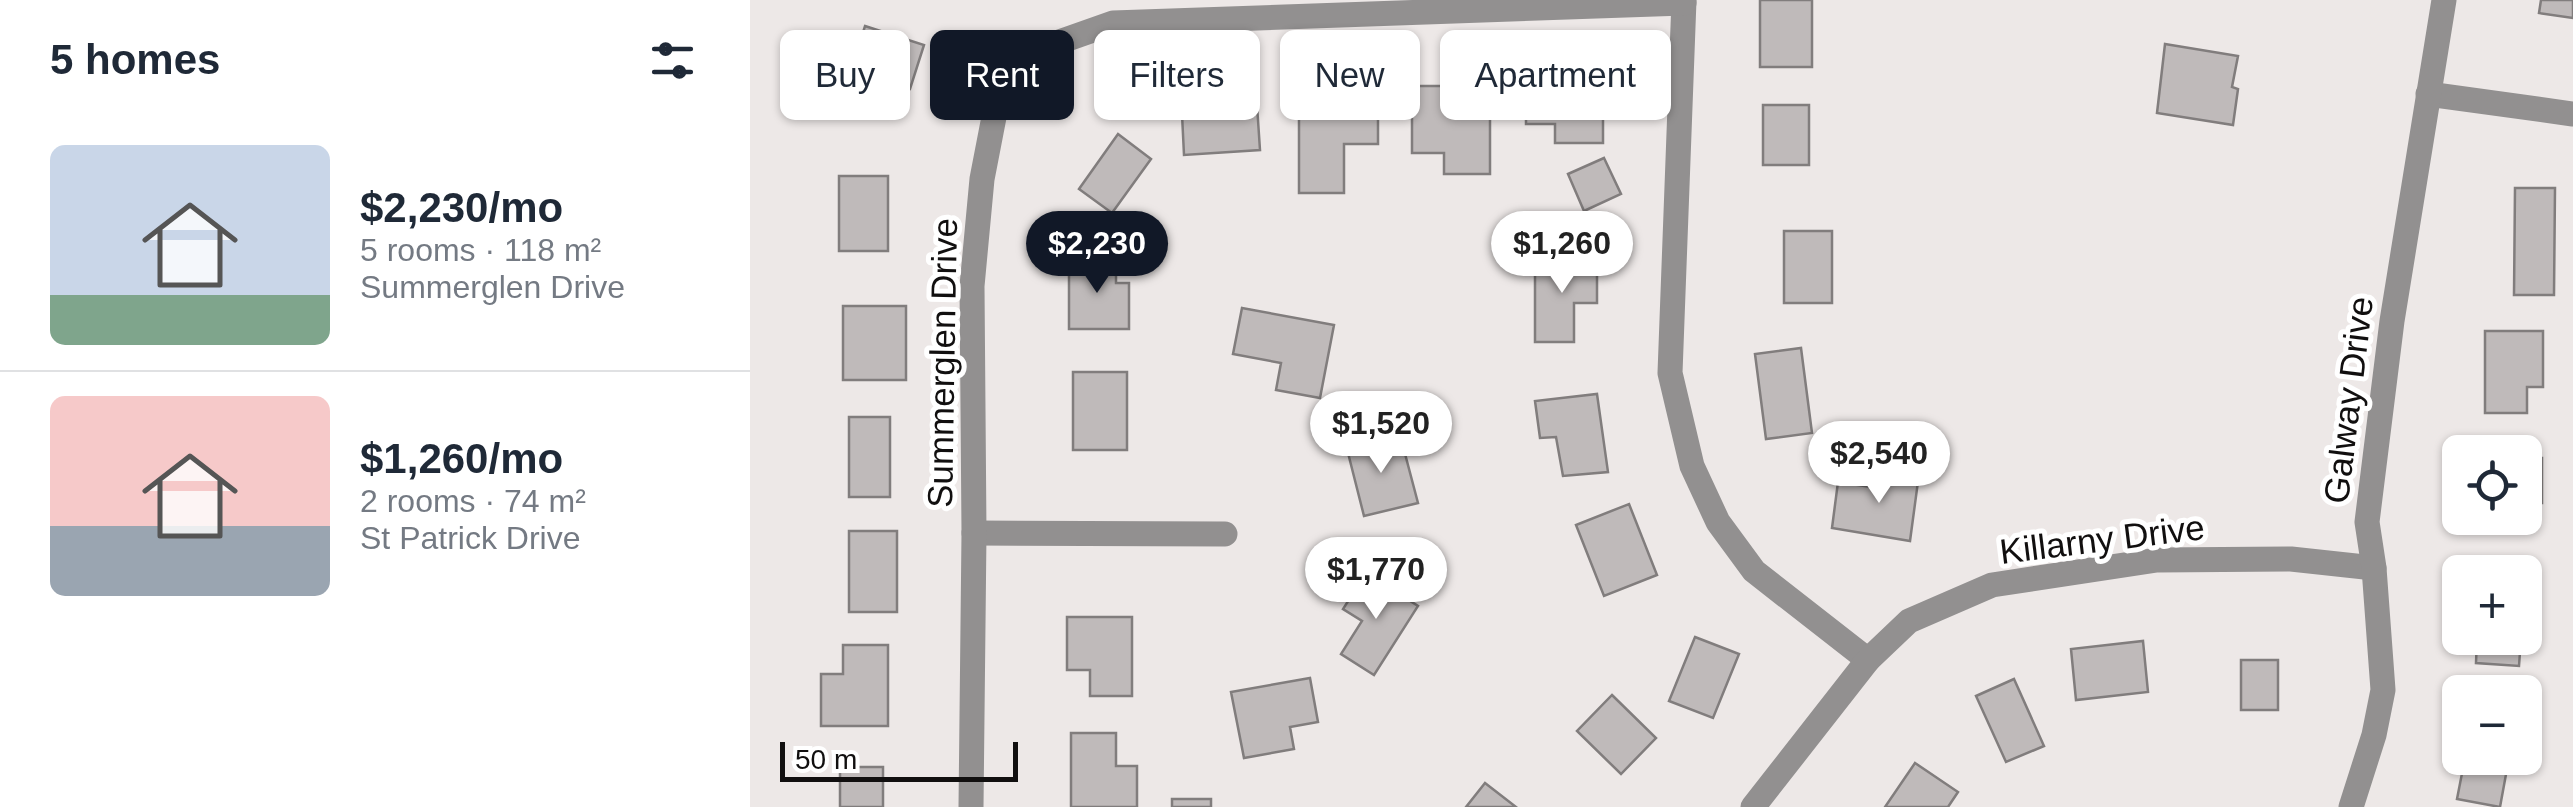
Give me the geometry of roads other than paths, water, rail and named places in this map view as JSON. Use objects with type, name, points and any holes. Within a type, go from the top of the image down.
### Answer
[{"type":"street","name":"Galway Drive","points":[[2351,807],[2374,735],[2383,690],[2367,522],[2392,322],[2444,0]]},
{"type":"street","points":[[1684,1],[1670,372],[1692,466],[1718,522],[1754,571],[1868,660]]},
{"type":"street","name":"Summerglen Drive","points":[[972,807],[972,286],[982,179],[1000,86],[1045,47],[1113,23],[1684,1]]},
{"type":"street","points":[[2428,94],[2573,114]]},
{"type":"street","points":[[974,533],[1225,534]]},
{"type":"street","name":"Killarny Drive","points":[[1753,807],[1868,660],[1909,621],[1992,585],[2156,560],[2292,559],[2374,568]]}]
